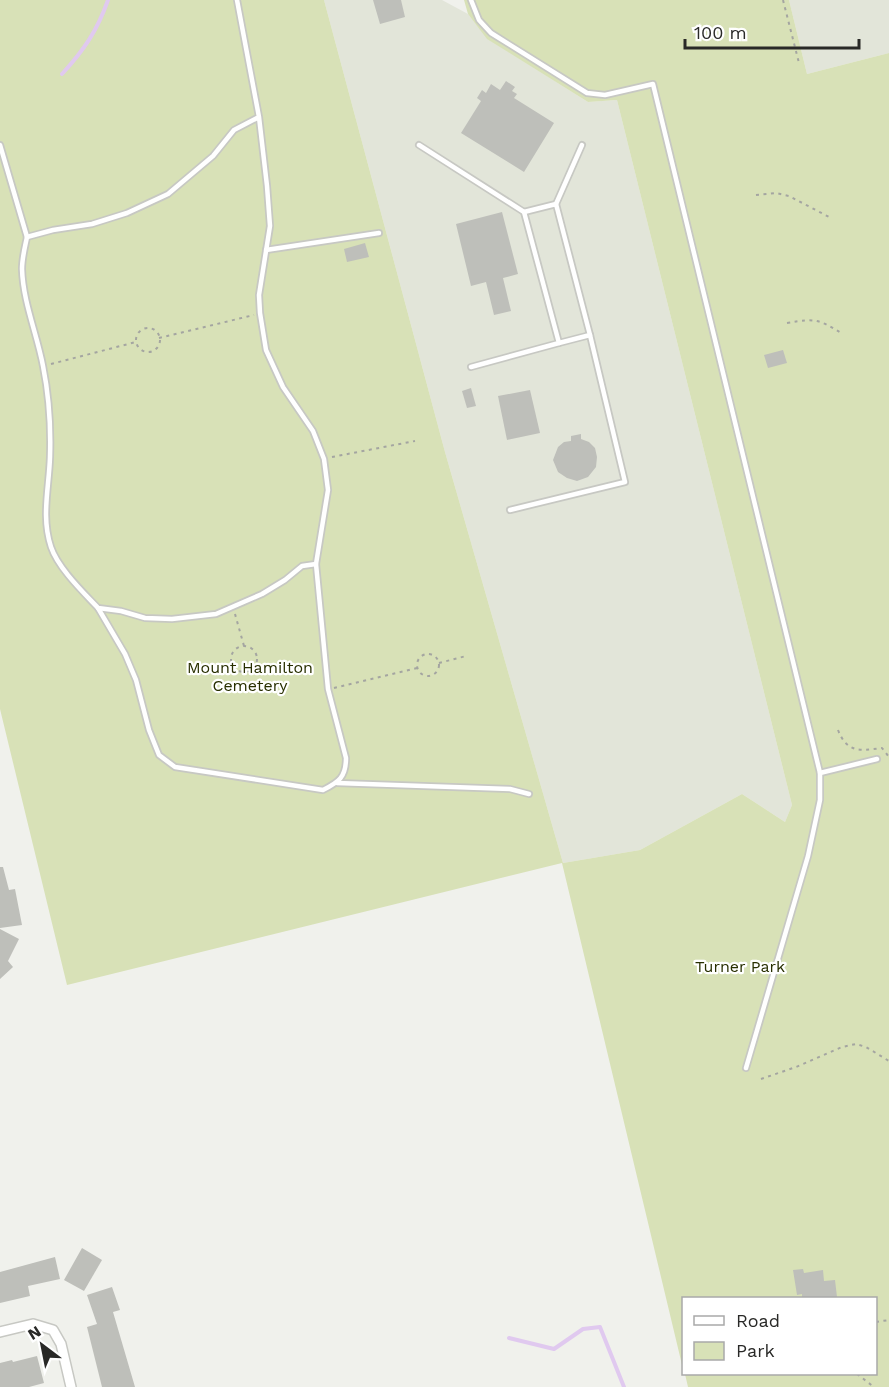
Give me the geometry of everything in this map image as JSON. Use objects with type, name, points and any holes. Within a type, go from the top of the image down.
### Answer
[{"type":"street","points":[[0,1332],[33,1324],[53,1330],[61,1344],[71,1387]]},
{"type":"lane","points":[[0,145],[27,237],[22,268],[29,312],[43,367],[50,423],[46,530],[52,550],[72,579],[98,608],[125,654],[136,680],[149,730],[159,754],[175,767],[324,790],[337,783],[346,769],[346,758],[328,689],[316,564],[328,489],[324,459],[312,431],[283,387],[266,350],[259,295],[270,226],[267,186],[259,117],[237,0]]},
{"type":"lane","points":[[471,0],[479,20],[491,33],[587,93],[605,95],[653,84],[820,773],[820,800],[808,856],[746,1068]]},
{"type":"lane","points":[[27,237],[92,224],[118,216],[168,194],[213,156],[234,129],[259,117]]},
{"type":"lane","points":[[419,145],[524,212],[559,343]]},
{"type":"lane","points":[[510,510],[625,482],[556,204],[582,145]]},
{"type":"lane","points":[[524,212],[556,204]]},
{"type":"lane","points":[[266,250],[379,233]]},
{"type":"lane","points":[[471,367],[590,335]]},
{"type":"lane","points":[[98,608],[121,611],[145,618],[172,619],[216,614],[262,594],[302,567],[316,564]]},
{"type":"lane","points":[[820,773],[877,759]]},
{"type":"lane","points":[[337,783],[510,789],[529,794]]},
{"type":"path","points":[[783,0],[799,63]]},
{"type":"path","points":[[756,195],[776,193],[789,196],[831,218]]},
{"type":"path","points":[[159,338],[260,314]]},
{"type":"path","points":[[787,323],[809,319],[820,321],[843,334]]},
{"type":"path","points":[[146,328],[156,331],[159,338],[158,346],[152,351],[140,349],[136,342],[136,334],[146,328]]},
{"type":"path","points":[[43,367],[136,342]]},
{"type":"path","points":[[324,459],[415,441]]},
{"type":"path","points":[[233,607],[244,646]]},
{"type":"path","points":[[244,646],[252,649],[257,657],[255,665],[249,671],[244,672],[236,670],[231,659],[233,651],[244,646]]},
{"type":"path","points":[[425,654],[435,657],[439,663],[438,670],[429,677],[421,674],[417,668],[417,661],[425,654]]},
{"type":"path","points":[[439,663],[466,656]]},
{"type":"path","points":[[328,689],[417,668]]},
{"type":"path","points":[[838,730],[843,743],[854,749],[882,748],[889,757]]},
{"type":"path","points":[[761,1079],[842,1047],[856,1044],[866,1047],[889,1061]]},
{"type":"path","points":[[858,1375],[874,1387]]},
{"type":"shaded area","points":[[324,0],[442,0],[468,14],[488,39],[588,102],[617,100],[792,805],[785,822],[742,794],[640,850],[563,863],[445,452]]},
{"type":"shaded area","points":[[789,0],[889,0],[889,53],[807,74]]},
{"type":"green space","points":[[0,0],[324,0],[445,452],[563,863],[640,850],[742,794],[785,822],[792,805],[617,100],[588,102],[487,39],[468,14],[464,0],[789,0],[807,74],[889,53],[889,1387],[688,1387],[685,1375],[877,1375],[877,1297],[682,1297],[682,1365],[562,863],[67,985],[0,709]]},
{"type":"building","points":[[373,0],[401,0],[405,17],[380,24]]},
{"type":"building","points":[[506,81],[515,87],[512,91],[517,94],[514,98],[554,123],[524,172],[461,133],[481,101],[477,98],[482,90],[486,93],[491,84],[500,90]]},
{"type":"building","points":[[502,212],[518,274],[503,278],[511,311],[494,315],[486,282],[471,286],[456,224]]},
{"type":"building","points":[[365,243],[369,257],[347,262],[344,249]]},
{"type":"building","points":[[783,350],[787,363],[768,368],[764,355]]},
{"type":"building","points":[[471,388],[476,406],[467,408],[462,391]]},
{"type":"building","points":[[530,390],[540,433],[507,440],[498,396]]},
{"type":"building","points":[[581,434],[581,439],[589,442],[595,448],[597,457],[596,467],[588,477],[577,481],[558,472],[553,460],[558,447],[564,442],[571,441],[571,436]]},
{"type":"building","points":[[0,867],[3,867],[9,890],[15,889],[22,925],[0,928]]},
{"type":"building","points":[[0,929],[19,939],[8,961],[13,967],[0,979]]},
{"type":"building","points":[[82,1248],[102,1260],[84,1291],[64,1280]]},
{"type":"building","points":[[55,1257],[60,1279],[28,1286],[30,1296],[0,1303],[0,1272]]},
{"type":"building","points":[[803,1269],[804,1273],[823,1270],[824,1281],[835,1280],[837,1297],[797,1295],[793,1270]]},
{"type":"building","points":[[112,1287],[120,1310],[113,1312],[135,1387],[102,1387],[87,1327],[97,1324],[87,1295]]},
{"type":"building","points":[[37,1356],[44,1383],[29,1387],[0,1387],[0,1363]]},
{"type":"waterway","points":[[62,74],[89,40],[108,0]]},
{"type":"waterway","points":[[509,1338],[554,1349],[583,1329],[600,1327],[624,1387]]},
{"type":"park label","name":"Mount Hamilton Cemetery","points":[[250,676]]},
{"type":"park label","name":"Turner Park","points":[[740,966]]}]
